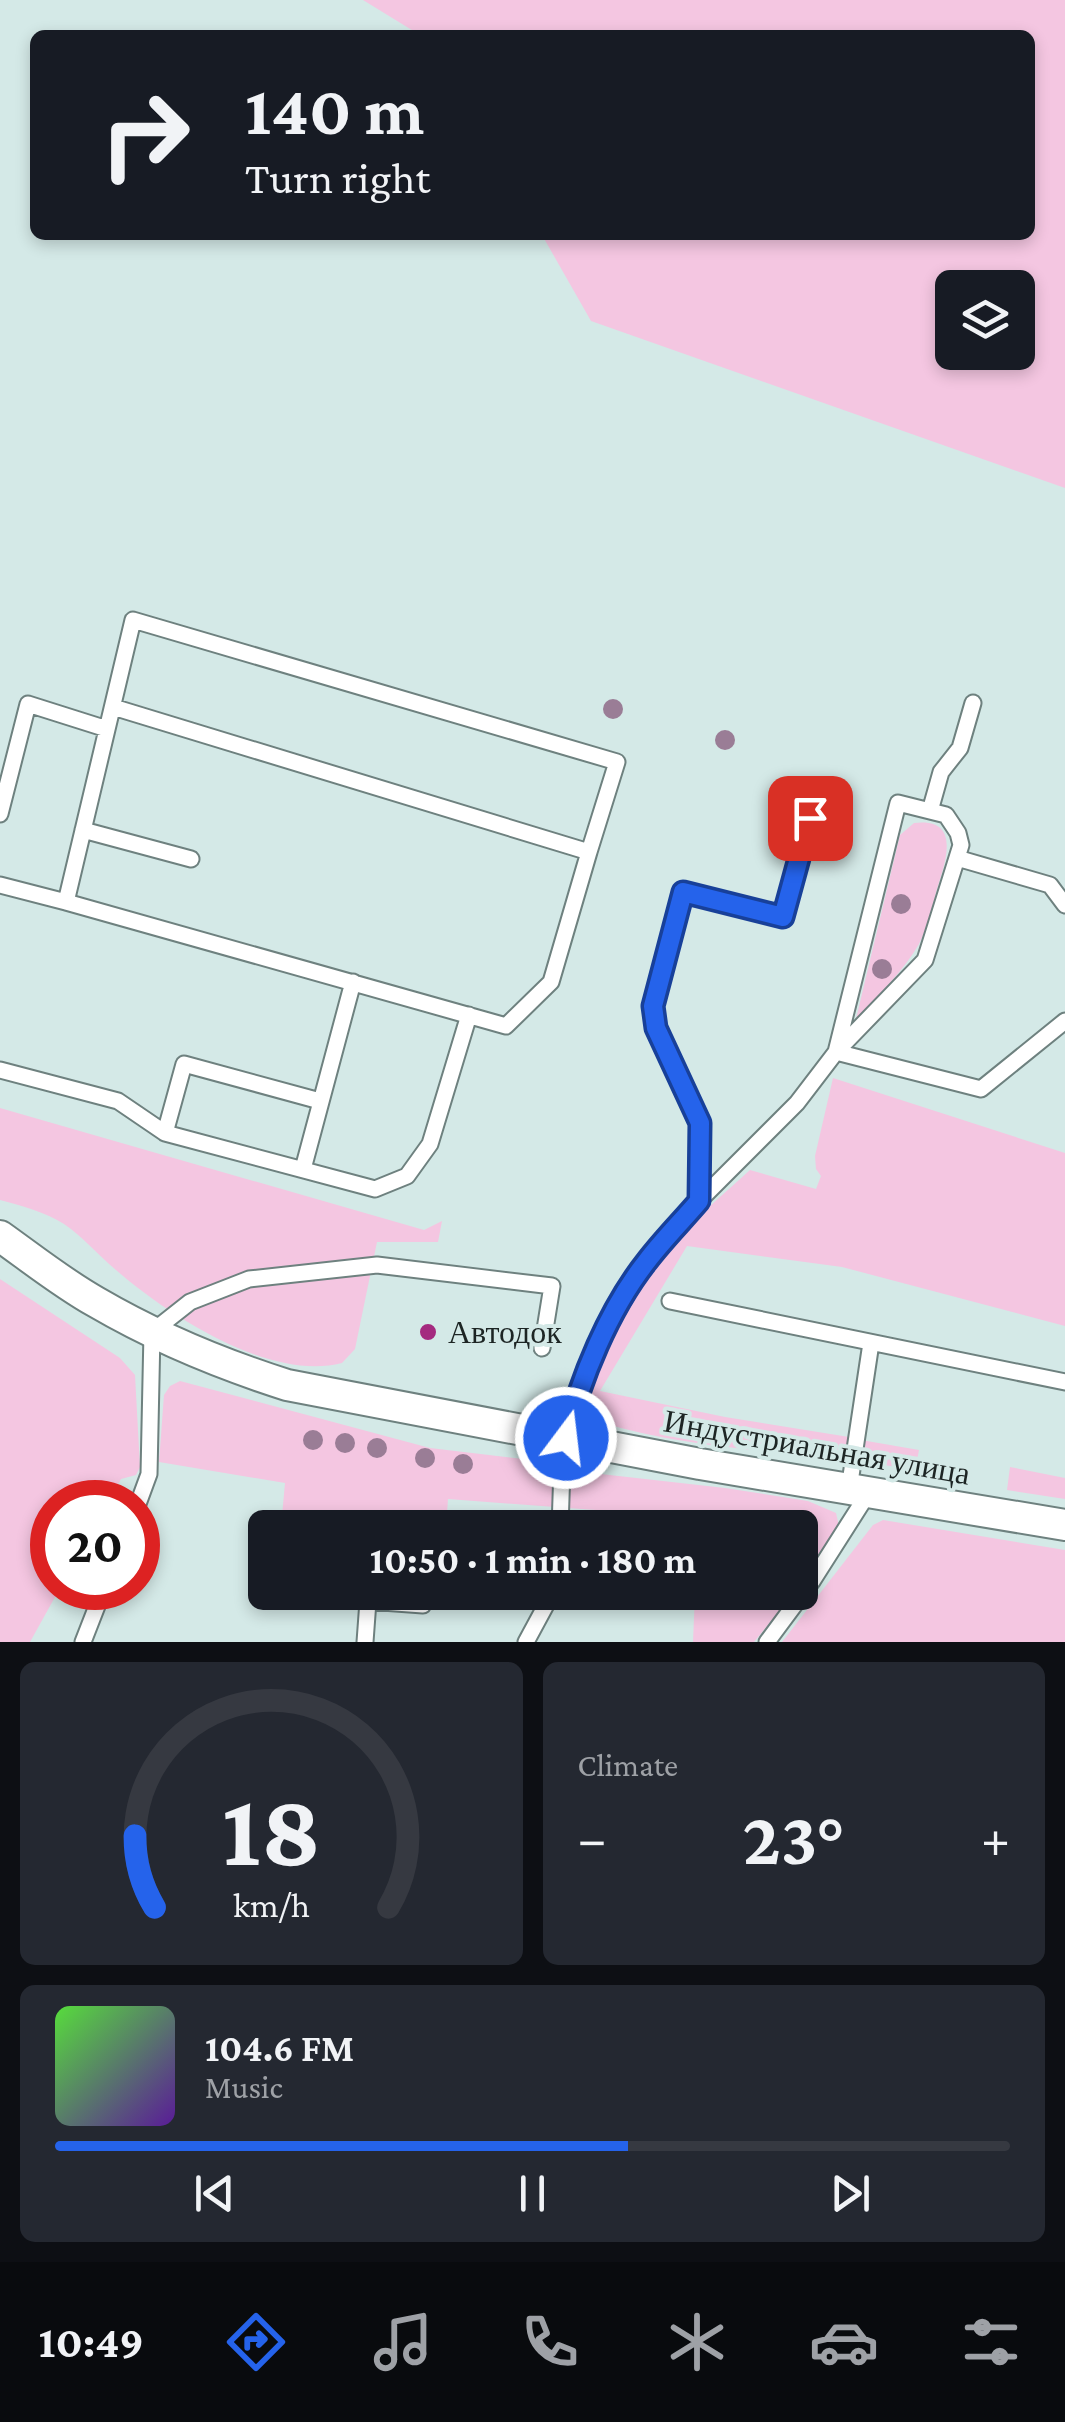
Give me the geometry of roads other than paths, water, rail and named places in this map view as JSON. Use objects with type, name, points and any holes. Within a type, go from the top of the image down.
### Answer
[{"type":"street","name":"Индустриальная улица","points":[[0,1236],[93,1300],[152,1332],[287,1385],[566,1438],[1065,1524]]},
{"type":"lane","points":[[0,885],[506,1026],[551,982],[617,762],[133,620],[66,902]]},
{"type":"lane","points":[[930,812],[940,772],[960,748],[973,703]]},
{"type":"lane","points":[[0,814],[28,704],[107,729]]},
{"type":"lane","points":[[113,707],[589,852]]},
{"type":"lane","points":[[561,1510],[566,1438],[575,1400],[602,1337],[645,1263],[699,1201],[797,1103],[836,1052],[925,960],[961,845],[946,815],[898,803],[836,1052]]},
{"type":"lane","points":[[699,1201],[700,1123],[656,1028],[653,1006],[683,892],[783,917],[810,818]]},
{"type":"lane","points":[[83,830],[190,860]]},
{"type":"lane","points":[[957,858],[1050,885],[1065,905]]},
{"type":"lane","points":[[304,1169],[353,982]]},
{"type":"lane","points":[[0,1070],[118,1101],[165,1133],[375,1190],[407,1176],[430,1144],[470,1016]]},
{"type":"lane","points":[[836,1052],[981,1089],[1065,1021]]},
{"type":"lane","points":[[165,1133],[184,1064],[320,1101]]},
{"type":"lane","points":[[147,1480],[152,1332],[190,1302],[250,1280],[377,1265],[552,1286],[542,1348]]},
{"type":"lane","points":[[670,1301],[1065,1382]]},
{"type":"lane","points":[[767,1642],[813,1580],[859,1490],[871,1343]]},
{"type":"lane","points":[[83,1642],[95,1610]]},
{"type":"lane","points":[[365,1642],[367,1610]]},
{"type":"lane","points":[[526,1642],[543,1610]]},
{"type":"place","name":"Автодок","points":[[428,1332]]}]
